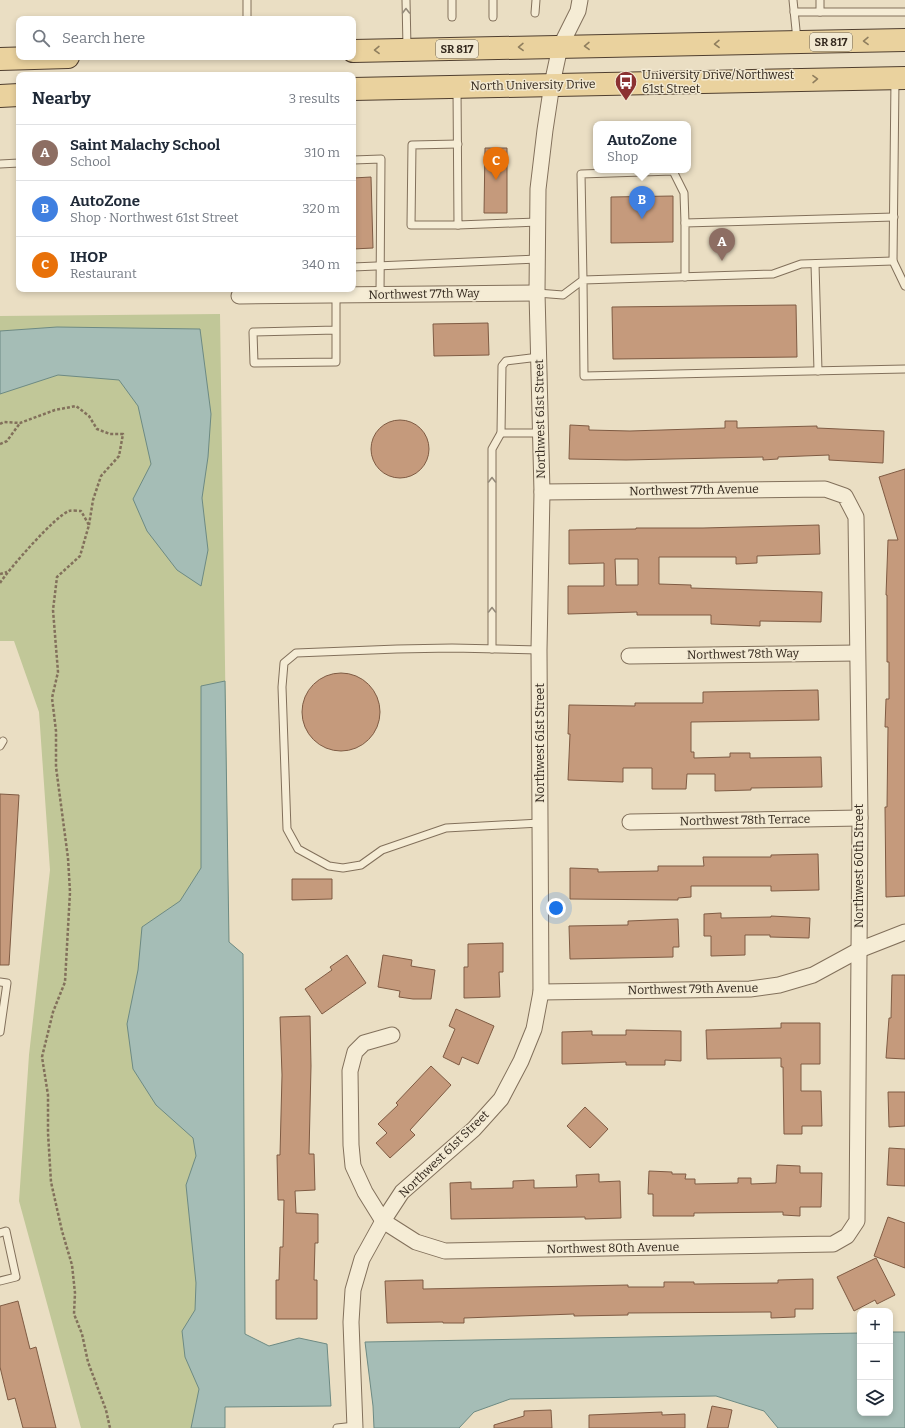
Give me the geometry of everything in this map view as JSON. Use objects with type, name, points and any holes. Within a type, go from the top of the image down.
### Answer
[{"type":"main road","name":"SR 817","points":[[356,51],[905,40]]},
{"type":"main road","points":[[0,59],[16,59]]},
{"type":"main road","name":"North University Drive","points":[[356,89],[900,78]]},
{"type":"main road","points":[[0,96],[16,95]]},
{"type":"street","name":"Northwest 61st Street","points":[[355,1427],[351,1322],[354,1290],[362,1259],[402,1192],[474,1129],[501,1099],[521,1061],[534,1029],[541,992],[539,650],[542,492],[537,293],[538,189],[552,84],[560,47],[578,11],[580,0]]},
{"type":"street","name":"Northwest 77th Way","points":[[239,296],[537,293]]},
{"type":"street","name":"Northwest 77th Avenue","points":[[542,492],[825,489],[845,496]]},
{"type":"street","name":"Northwest 60th Street","points":[[845,496],[856,516],[860,818],[857,1220],[847,1236]]},
{"type":"street","name":"Northwest 78th Way","points":[[629,656],[857,652]]},
{"type":"street","name":"Northwest 78th Terrace","points":[[630,822],[860,818]]},
{"type":"street","name":"Northwest 79th Avenue","points":[[541,992],[750,990],[779,985],[813,975],[858,950],[905,932]]},
{"type":"street","points":[[384,1220],[365,1192],[354,1166],[351,1145],[350,1071],[355,1052],[364,1043],[392,1035]]},
{"type":"street","name":"Northwest 80th Avenue","points":[[384,1220],[416,1242],[445,1251],[833,1244],[847,1236]]},
{"type":"lane","points":[[246,0],[247,16]]},
{"type":"lane","points":[[406,0],[407,49]]},
{"type":"lane","points":[[452,0],[452,16]]},
{"type":"lane","points":[[493,0],[493,17]]},
{"type":"lane","points":[[535,13],[536,0]]},
{"type":"lane","points":[[793,0],[797,42]]},
{"type":"lane","points":[[820,0],[820,12]]},
{"type":"lane","points":[[794,12],[905,12]]},
{"type":"lane","points":[[900,78],[893,261],[905,286]]},
{"type":"lane","points":[[457,86],[458,225]]},
{"type":"lane","points":[[458,144],[412,145],[411,225],[538,222]]},
{"type":"lane","points":[[356,160],[381,159],[380,295]]},
{"type":"lane","points":[[0,164],[16,164]]},
{"type":"lane","points":[[612,173],[581,174],[584,376],[905,369]]},
{"type":"lane","points":[[674,173],[684,193],[686,223],[685,277]]},
{"type":"lane","points":[[686,223],[894,217]]},
{"type":"lane","points":[[356,267],[538,259]]},
{"type":"lane","points":[[537,293],[563,295],[583,280],[773,274],[801,264],[893,261]]},
{"type":"lane","points":[[815,264],[818,371]]},
{"type":"lane","points":[[336,295],[336,330],[336,362],[254,363],[253,332],[336,330]]},
{"type":"lane","points":[[492,649],[492,448],[501,433],[502,366],[506,361],[539,357]]},
{"type":"lane","points":[[501,433],[540,433]]},
{"type":"lane","points":[[539,650],[397,649],[296,653],[284,663],[282,686],[287,829],[298,849],[329,866],[343,868],[361,865],[382,850],[446,828],[540,823]]},
{"type":"lane","points":[[0,982],[7,983],[0,1032]]},
{"type":"lane","points":[[0,1233],[6,1231],[16,1277],[0,1280]]},
{"type":"lane","points":[[337,1428],[355,1427]]},
{"type":"path","points":[[0,424],[4,422],[20,423],[55,410],[76,406],[89,416],[97,429],[110,434],[123,434],[119,456],[101,476],[93,500],[89,525],[80,556],[57,577],[53,610],[58,672],[52,698],[56,731],[56,767],[67,851],[70,892],[65,982],[53,1012],[42,1057],[48,1095],[48,1133],[51,1182],[72,1265],[75,1293],[74,1314],[82,1334],[88,1362],[106,1410],[110,1428]]},
{"type":"path","points":[[0,444],[7,441],[20,423]]},
{"type":"path","points":[[0,583],[7,572],[54,521],[69,510],[81,511],[89,525]]},
{"type":"path","points":[[0,574],[7,572]]},
{"type":"green space","points":[[220,314],[229,942],[243,954],[245,1334],[225,1407],[225,1428],[81,1428],[19,1201],[29,1055],[50,870],[39,712],[14,641],[0,641],[0,316]]},
{"type":"water","points":[[57,327],[200,329],[211,414],[208,457],[202,498],[208,550],[201,586],[177,570],[147,531],[133,499],[151,464],[138,406],[119,380],[58,375],[0,394],[0,331]]},
{"type":"water","points":[[225,681],[229,942],[243,954],[245,1334],[269,1346],[299,1338],[327,1344],[331,1406],[225,1407],[225,1428],[191,1428],[199,1389],[185,1357],[182,1331],[195,1310],[196,1283],[186,1185],[196,1156],[193,1138],[156,1105],[133,1069],[127,1024],[138,970],[142,927],[180,901],[201,868],[201,686]]},
{"type":"water","points":[[893,1332],[905,1332],[905,1428],[778,1428],[764,1411],[716,1396],[510,1399],[474,1412],[459,1428],[374,1428],[373,1406],[365,1342],[857,1333],[857,1416],[893,1416]]},
{"type":"building","points":[[485,148],[507,148],[507,213],[484,213]]},
{"type":"building","points":[[371,177],[373,248],[356,249],[356,178]]},
{"type":"building","points":[[673,196],[673,242],[611,243],[611,197]]},
{"type":"building","points":[[796,305],[797,357],[613,359],[612,307]]},
{"type":"building","points":[[488,323],[489,355],[434,356],[433,324]]},
{"type":"building","points":[[394,420],[406,420],[421,428],[429,443],[429,455],[421,470],[406,478],[394,478],[379,470],[371,455],[371,443],[379,428]]},
{"type":"building","points":[[725,421],[737,421],[737,428],[817,426],[817,428],[884,431],[883,463],[829,460],[829,455],[778,457],[778,459],[763,460],[763,457],[626,460],[569,459],[570,425],[589,426],[589,430],[630,431],[725,428]]},
{"type":"building","points":[[905,469],[905,896],[886,897],[885,807],[887,807],[888,727],[885,727],[886,699],[889,699],[889,662],[887,662],[886,595],[888,540],[898,540],[879,477]]},
{"type":"building","points":[[819,525],[820,554],[757,556],[757,563],[736,564],[736,557],[659,557],[659,584],[691,585],[691,588],[822,592],[821,622],[760,621],[760,626],[711,624],[711,615],[637,615],[637,612],[568,614],[568,586],[604,586],[604,563],[569,564],[569,530]],"holes":[[[615,559],[638,559],[638,585],[616,585]]]},
{"type":"building","points":[[333,673],[349,673],[363,679],[374,690],[380,704],[380,720],[374,734],[363,745],[349,751],[333,751],[319,745],[308,734],[302,720],[302,704],[308,690],[319,679]]},
{"type":"building","points":[[818,690],[819,720],[691,722],[691,752],[694,752],[694,758],[730,757],[730,753],[750,753],[750,758],[821,757],[822,787],[751,788],[751,790],[715,791],[715,774],[687,774],[686,789],[652,789],[652,768],[623,768],[623,782],[568,780],[570,734],[568,734],[569,705],[635,706],[635,703],[703,703],[703,692]]},
{"type":"building","points":[[0,794],[19,795],[9,965],[0,965]]},
{"type":"building","points":[[818,854],[819,890],[771,891],[771,886],[691,886],[691,897],[678,898],[678,900],[570,899],[570,868],[598,869],[598,872],[658,871],[658,866],[704,866],[703,857],[771,857],[771,855]]},
{"type":"building","points":[[292,879],[332,879],[332,899],[292,900]]},
{"type":"building","points":[[721,913],[721,918],[771,916],[810,918],[809,938],[745,935],[745,955],[711,956],[711,936],[704,936],[704,914]]},
{"type":"building","points":[[678,919],[679,947],[673,947],[673,957],[570,959],[569,926],[628,925],[628,921]]},
{"type":"building","points":[[503,943],[503,972],[499,972],[500,997],[464,998],[464,967],[468,967],[468,944]]},
{"type":"building","points":[[347,955],[366,983],[322,1014],[305,989],[332,970],[330,967]]},
{"type":"building","points":[[383,955],[412,960],[411,966],[435,970],[431,999],[399,997],[400,991],[378,987]]},
{"type":"building","points":[[892,975],[905,975],[905,1059],[886,1058],[889,1018],[891,1018]]},
{"type":"building","points":[[456,1009],[494,1026],[478,1064],[462,1057],[459,1065],[443,1057],[455,1029],[449,1026]]},
{"type":"building","points":[[310,1016],[311,1066],[309,1154],[314,1154],[315,1190],[295,1191],[296,1213],[318,1214],[318,1243],[315,1243],[314,1280],[317,1280],[317,1319],[276,1319],[276,1280],[279,1280],[280,1247],[283,1247],[284,1200],[278,1200],[277,1155],[280,1155],[282,1075],[280,1017]]},
{"type":"building","points":[[781,1023],[820,1023],[820,1064],[801,1064],[801,1091],[821,1091],[822,1126],[802,1126],[802,1134],[784,1134],[783,1067],[781,1067],[781,1058],[707,1059],[706,1030],[781,1028]]},
{"type":"building","points":[[626,1030],[681,1031],[681,1061],[665,1060],[665,1065],[626,1065],[626,1062],[562,1064],[562,1032],[592,1031],[592,1035],[626,1035]]},
{"type":"building","points":[[431,1066],[451,1085],[410,1130],[415,1135],[390,1158],[376,1143],[387,1133],[378,1124],[398,1105],[396,1103]]},
{"type":"building","points":[[888,1092],[905,1092],[905,1126],[889,1127]]},
{"type":"building","points":[[585,1107],[608,1129],[590,1148],[567,1126]]},
{"type":"building","points":[[889,1148],[905,1149],[905,1186],[887,1185]]},
{"type":"building","points":[[777,1165],[800,1166],[800,1173],[822,1173],[821,1207],[800,1207],[800,1216],[783,1215],[783,1212],[694,1213],[694,1216],[653,1216],[653,1194],[648,1194],[649,1171],[686,1174],[685,1179],[695,1179],[695,1184],[738,1183],[738,1178],[751,1178],[751,1184],[776,1183]]},
{"type":"building","points":[[599,1174],[599,1182],[620,1181],[621,1218],[585,1219],[585,1217],[451,1219],[450,1183],[471,1182],[471,1189],[513,1188],[513,1181],[534,1180],[534,1188],[577,1187],[576,1175]]},
{"type":"building","points":[[888,1217],[905,1223],[905,1268],[874,1256]]},
{"type":"building","points":[[876,1258],[895,1295],[877,1304],[875,1300],[857,1308],[854,1311],[837,1277]]},
{"type":"building","points":[[813,1279],[813,1309],[795,1309],[795,1317],[771,1318],[771,1312],[628,1313],[628,1315],[574,1316],[574,1314],[464,1318],[464,1323],[387,1323],[385,1281],[423,1280],[423,1289],[628,1285],[628,1287],[664,1287],[664,1282],[694,1282],[694,1284],[778,1283],[778,1280]]},
{"type":"building","points":[[18,1301],[30,1349],[36,1347],[56,1428],[23,1428],[15,1398],[8,1400],[0,1367],[0,1306]]},
{"type":"building","points":[[712,1406],[732,1410],[728,1428],[707,1428]]},
{"type":"building","points":[[551,1410],[552,1428],[494,1428],[494,1425],[524,1416],[524,1411]]},
{"type":"building","points":[[662,1412],[662,1415],[685,1414],[685,1428],[589,1428],[589,1415]]},
{"type":"place","name":"University Drive/Northwest 61st Street","points":[[626,102]]},
{"type":"place","name":"IHOP","points":[[496,180]]},
{"type":"place","name":"AutoZone","points":[[642,219]]},
{"type":"place","name":"Saint Malachy School","points":[[722,261]]}]
